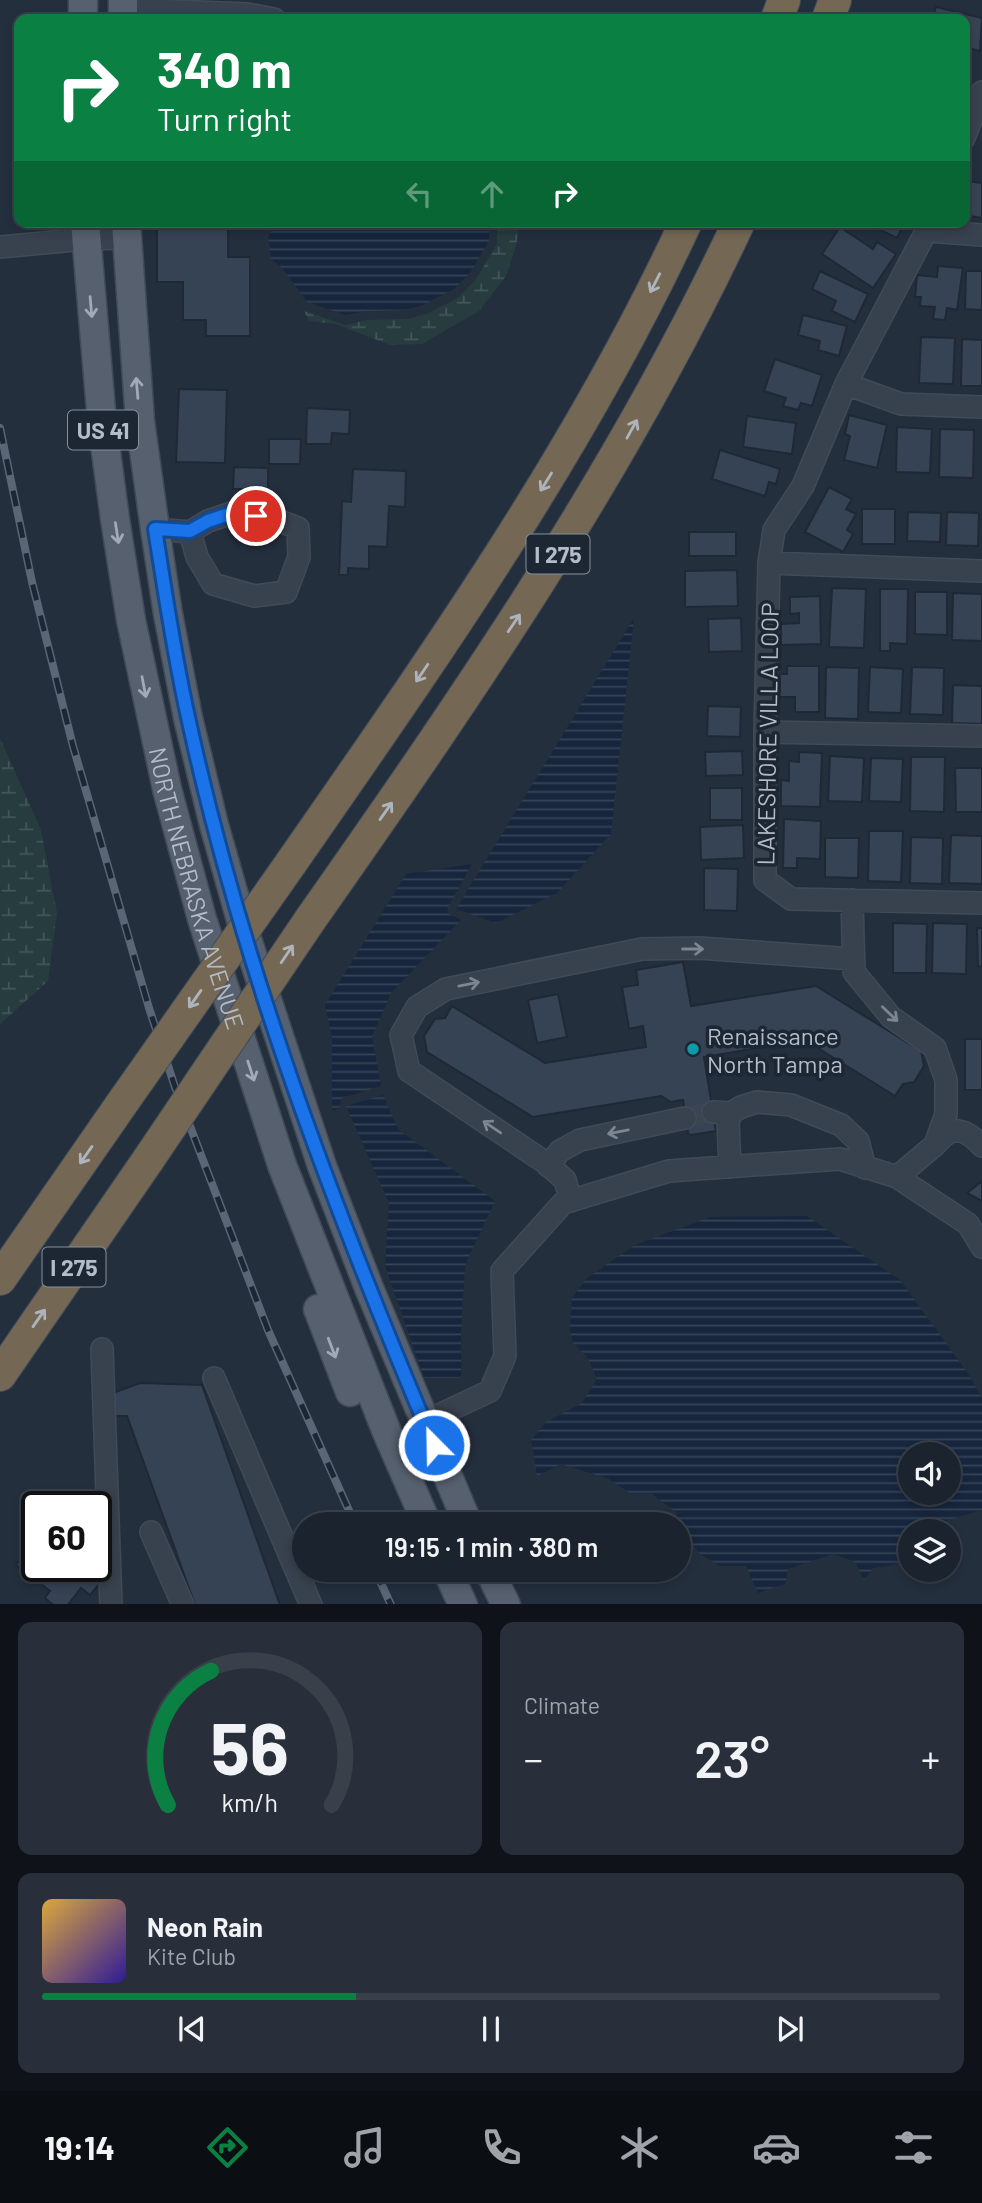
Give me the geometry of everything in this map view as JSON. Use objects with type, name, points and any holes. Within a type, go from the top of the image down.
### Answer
[{"type":"highway","name":"I 275","points":[[0,1279],[446,638],[586,414],[683,228]]},
{"type":"highway","name":"I 275","points":[[0,1375],[533,594],[594,496],[670,359],[737,228]]},
{"type":"main road","name":"NORTH NEBRASKA AVENUE","points":[[126,230],[140,421],[155,529],[188,718],[214,825],[243,927],[322,1166],[463,1512]]},
{"type":"main road","name":"NORTH NEBRASKA AVENUE","points":[[85,231],[102,422],[115,519],[148,707],[167,789],[202,919],[282,1165],[386,1430],[422,1512]]},
{"type":"main road","points":[[282,1165],[312,1201],[393,1397],[402,1409],[424,1422]]},
{"type":"main road","points":[[282,1165],[298,1255],[332,1348],[401,1512]]},
{"type":"main road","points":[[431,1582],[442,1604]]},
{"type":"main road","points":[[452,1582],[463,1604]]},
{"type":"main road","points":[[495,1582],[506,1604]]},
{"type":"street","points":[[121,7],[168,14]]},
{"type":"street","points":[[970,123],[982,92]]},
{"type":"street","name":"LAKESHORE VILLA LOOP","points":[[929,228],[846,384],[803,486],[774,530],[769,563],[765,880],[791,899],[982,903]]},
{"type":"street","points":[[942,228],[982,235]]},
{"type":"street","points":[[0,247],[85,231],[126,230]]},
{"type":"street","points":[[846,384],[901,404],[982,407]]},
{"type":"street","points":[[155,529],[190,531],[208,521],[235,512],[276,520],[298,528],[299,557],[286,592],[254,596],[213,584],[197,557],[190,531]]},
{"type":"street","points":[[769,563],[982,571]]},
{"type":"street","points":[[765,732],[982,736]]},
{"type":"street","points":[[852,900],[854,972],[891,1017],[935,1048],[946,1080],[946,1114],[935,1145]]},
{"type":"street","points":[[572,1201],[565,1181],[548,1166],[409,1071],[401,1035],[417,1007],[446,989],[642,950],[699,948],[853,959]]},
{"type":"street","points":[[730,1167],[728,1122],[722,1113],[757,1102],[792,1105],[841,1125],[858,1141],[865,1168]]},
{"type":"street","points":[[548,1166],[560,1151],[580,1140],[685,1118]]},
{"type":"street","points":[[897,1177],[935,1145],[946,1132],[957,1130],[982,1146]]},
{"type":"street","points":[[424,1422],[490,1391],[505,1356],[502,1271],[563,1203],[669,1171],[840,1159],[897,1177],[975,1217],[982,1247]]},
{"type":"street","points":[[102,1349],[111,1604]]},
{"type":"street","points":[[214,1378],[311,1604]]},
{"type":"street","points":[[151,1532],[183,1604]]},
{"type":"green space","points":[[497,228],[519,228],[506,276],[479,311],[422,344],[390,345],[336,324],[309,321],[304,311],[346,325],[367,320],[408,319],[426,314],[458,298],[476,279],[497,244]]},
{"type":"green space","points":[[0,738],[41,830],[57,913],[48,981],[0,1024]]},
{"type":"water","points":[[274,228],[489,228],[489,241],[470,273],[454,289],[423,305],[406,310],[367,311],[346,315],[307,302],[282,268],[271,259],[268,236]]},
{"type":"water","points":[[634,618],[611,834],[557,893],[496,923],[456,909]]},
{"type":"water","points":[[472,864],[447,909],[449,914],[461,920],[391,993],[372,1037],[381,1086],[342,1098],[339,1109],[332,1111],[332,1037],[325,1005],[406,874]]},
{"type":"water","points":[[383,1095],[398,1129],[495,1201],[465,1265],[461,1378],[424,1378],[385,1266],[389,1203],[346,1106]]},
{"type":"water","points":[[807,1216],[900,1280],[969,1375],[982,1398],[982,1510],[951,1519],[898,1519],[898,1563],[873,1568],[864,1580],[855,1562],[833,1554],[788,1569],[785,1584],[758,1593],[746,1566],[719,1566],[700,1554],[691,1544],[691,1512],[676,1512],[652,1494],[631,1494],[609,1479],[561,1464],[537,1476],[531,1440],[546,1422],[582,1403],[597,1379],[588,1358],[573,1343],[570,1331],[572,1298],[587,1278],[635,1245],[710,1217]]},
{"type":"building","points":[[936,7],[965,14],[934,14]]},
{"type":"building","points":[[970,15],[982,18],[980,51],[970,48]]},
{"type":"building","points":[[970,181],[982,183],[982,218],[970,216]]},
{"type":"building","points":[[157,228],[228,228],[228,257],[250,257],[250,336],[206,336],[206,320],[183,320],[183,282],[157,282]]},
{"type":"building","points":[[842,228],[873,249],[877,242],[896,254],[873,288],[822,254]]},
{"type":"building","points":[[876,228],[902,228],[897,238]]},
{"type":"building","points":[[938,266],[963,268],[957,310],[947,308],[945,320],[933,319],[935,307],[920,306],[921,297],[915,297],[917,275],[937,277]]},
{"type":"building","points":[[820,271],[868,294],[855,322],[832,311],[836,301],[812,289]]},
{"type":"building","points":[[966,271],[982,271],[982,310],[965,309]]},
{"type":"building","points":[[803,315],[847,326],[839,356],[818,350],[820,341],[798,335]]},
{"type":"building","points":[[921,337],[955,338],[953,384],[919,383]]},
{"type":"building","points":[[962,339],[982,340],[982,386],[961,386]]},
{"type":"building","points":[[775,359],[822,375],[812,406],[801,403],[798,410],[783,406],[786,398],[764,391]]},
{"type":"building","points":[[179,389],[227,390],[225,463],[176,462]]},
{"type":"building","points":[[307,408],[350,410],[349,434],[332,433],[331,444],[306,444]]},
{"type":"building","points":[[849,415],[887,425],[877,468],[844,460],[850,436],[845,434]]},
{"type":"building","points":[[747,416],[796,423],[792,454],[743,447]]},
{"type":"building","points":[[897,427],[932,429],[930,473],[896,472]]},
{"type":"building","points":[[940,429],[974,430],[973,478],[939,477]]},
{"type":"building","points":[[269,439],[301,439],[300,464],[269,464]]},
{"type":"building","points":[[720,450],[780,469],[776,484],[769,482],[765,496],[712,479]]},
{"type":"building","points":[[234,467],[268,468],[268,489],[233,489]]},
{"type":"building","points":[[353,469],[406,471],[405,507],[389,506],[387,547],[369,546],[369,569],[348,568],[348,575],[339,575],[342,501],[351,502]]},
{"type":"building","points":[[829,487],[852,499],[846,509],[856,514],[847,530],[853,534],[843,552],[805,532]]},
{"type":"building","points":[[862,509],[895,509],[895,544],[862,544]]},
{"type":"building","points":[[908,512],[941,513],[940,542],[907,541]]},
{"type":"building","points":[[947,512],[979,513],[978,546],[946,545]]},
{"type":"building","points":[[689,532],[736,532],[736,556],[689,556]]},
{"type":"building","points":[[737,570],[738,606],[685,607],[685,571]]},
{"type":"building","points":[[832,588],[866,589],[864,648],[829,647]]},
{"type":"building","points":[[880,589],[908,589],[907,644],[890,643],[890,651],[880,651]]},
{"type":"building","points":[[915,592],[947,592],[947,635],[915,634]]},
{"type":"building","points":[[953,593],[982,594],[982,641],[952,640]]},
{"type":"building","points":[[820,596],[821,644],[781,645],[781,624],[799,623],[799,613],[790,614],[790,597]]},
{"type":"building","points":[[741,618],[742,651],[709,652],[708,619]]},
{"type":"building","points":[[787,666],[819,666],[819,712],[795,712],[795,697],[775,697],[775,674],[787,674]]},
{"type":"building","points":[[826,667],[859,668],[858,719],[825,718]]},
{"type":"building","points":[[870,667],[903,669],[901,713],[868,712]]},
{"type":"building","points":[[912,667],[944,668],[943,715],[910,714]]},
{"type":"building","points":[[953,685],[982,686],[982,724],[952,723]]},
{"type":"building","points":[[708,706],[741,707],[740,737],[707,736]]},
{"type":"building","points":[[742,751],[743,775],[706,776],[705,752]]},
{"type":"building","points":[[799,752],[822,753],[820,807],[781,806],[781,780],[789,781],[789,761],[799,762]]},
{"type":"building","points":[[830,756],[864,758],[862,802],[828,801]]},
{"type":"building","points":[[911,757],[945,757],[944,812],[910,811]]},
{"type":"building","points":[[871,758],[903,759],[901,802],[869,801]]},
{"type":"building","points":[[955,768],[982,768],[982,812],[956,812]]},
{"type":"building","points":[[710,788],[742,788],[742,820],[710,820]]},
{"type":"building","points":[[784,819],[821,821],[820,859],[797,858],[797,868],[783,868]]},
{"type":"building","points":[[743,825],[744,858],[701,860],[700,827]]},
{"type":"building","points":[[869,831],[903,831],[901,882],[868,881]]},
{"type":"building","points":[[951,835],[982,836],[982,884],[949,883]]},
{"type":"building","points":[[911,837],[943,838],[942,884],[910,883]]},
{"type":"building","points":[[825,838],[859,838],[858,878],[825,877]]},
{"type":"building","points":[[704,868],[738,869],[737,911],[704,910]]},
{"type":"building","points":[[893,923],[927,924],[926,973],[893,973]]},
{"type":"building","points":[[933,923],[967,924],[966,974],[932,973]]},
{"type":"building","points":[[977,928],[982,928],[982,966],[978,967]]},
{"type":"building","name":"Renaissance North Tampa","points":[[683,962],[691,1006],[816,986],[921,1051],[924,1066],[914,1082],[903,1084],[895,1096],[805,1040],[704,1057],[716,1131],[691,1135],[688,1133],[683,1100],[671,1102],[661,1096],[533,1117],[427,1052],[424,1036],[435,1019],[445,1018],[452,1006],[545,1063],[646,1047],[643,1026],[629,1029],[622,987],[638,985],[636,970]]},
{"type":"building","points":[[558,994],[567,1037],[537,1043],[528,1000]]},
{"type":"building","points":[[965,1039],[982,1039],[982,1090],[965,1090]]},
{"type":"building","points":[[982,1181],[982,1201],[967,1193]]},
{"type":"building","points":[[140,1383],[202,1385],[280,1604],[195,1604],[127,1416],[110,1416],[110,1394]]},
{"type":"building","points":[[38,1582],[101,1582],[90,1595],[81,1588],[69,1604],[52,1604],[45,1598],[50,1591]]},
{"type":"tunnel","points":[[685,1118],[713,1112]]},
{"type":"railway","points":[[0,428],[32,582],[73,746],[149,1008],[175,1087],[268,1330],[350,1512]]},
{"type":"railway","points":[[380,1582],[391,1604]]},
{"type":"place","name":"Renaissance North Tampa","points":[[693,1049]]},
{"type":"route","points":[[256,516],[235,512],[208,521],[190,531],[155,529],[168,614],[188,718],[214,825],[276,1032],[322,1166],[434,1445]]}]
